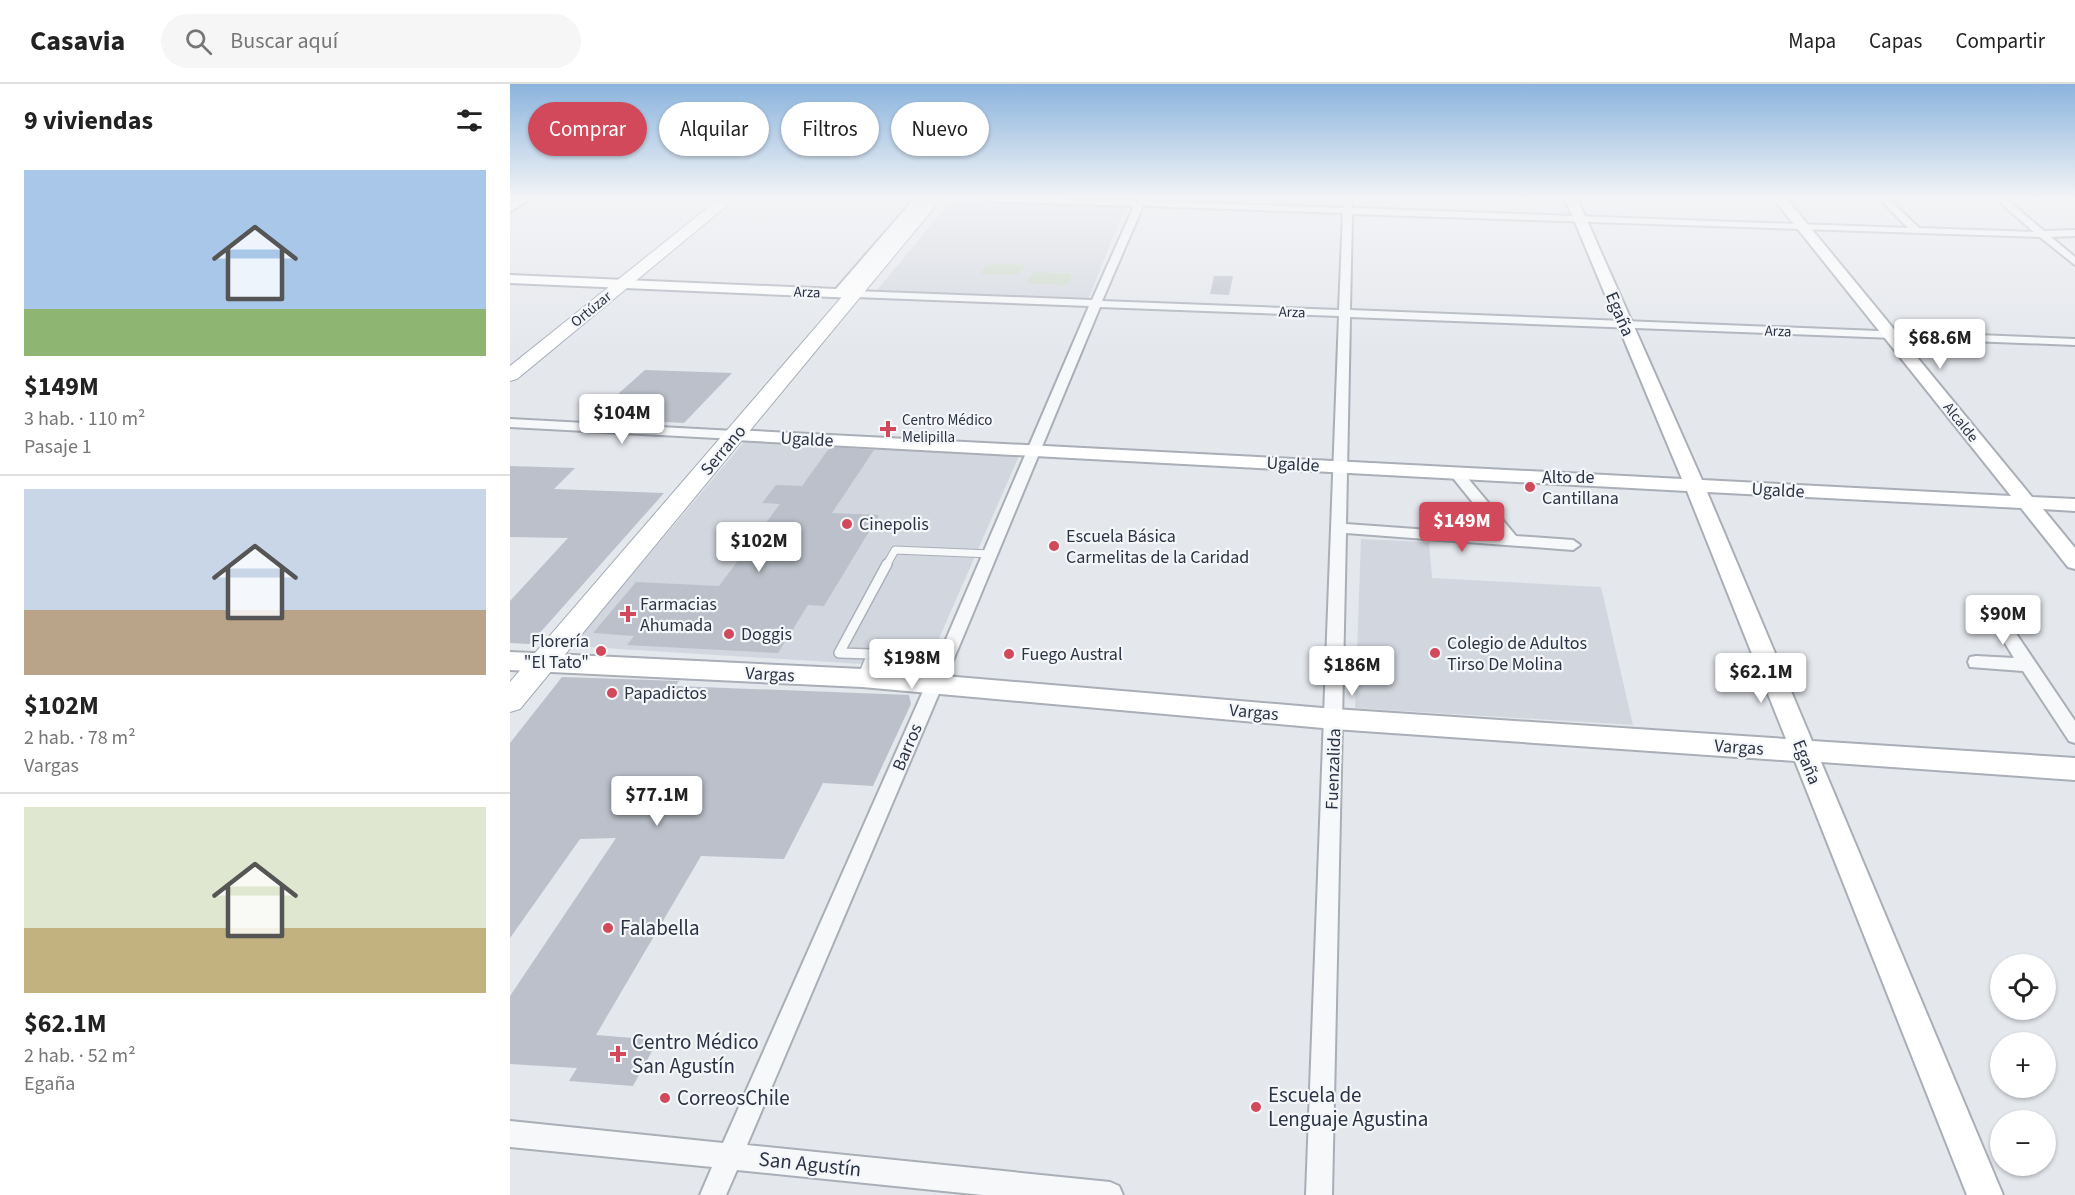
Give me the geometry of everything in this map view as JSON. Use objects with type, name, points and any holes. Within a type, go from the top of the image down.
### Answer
[{"type":"main road","name":"Ortúzar","points":[[510,375],[665,250]]},
{"type":"main road","name":"Serrano","points":[[510,701],[735,435],[847,294],[887,250]]},
{"type":"street","name":"Serrano","points":[[847,294],[881,250]]},
{"type":"street","name":"Barros","points":[[713,1195],[991,554],[1119,250]]},
{"type":"street","name":"Fuenzalida","points":[[1319,1195],[1347,250]]},
{"type":"street","name":"Egaña","points":[[1592,250],[1695,486],[1985,1195]]},
{"type":"street","name":"Alcalde","points":[[1821,250],[2075,562]]},
{"type":"street","points":[[2061,250],[2075,261]]},
{"type":"street","name":"Arza","points":[[510,279],[1095,305],[2075,342]]},
{"type":"street","name":"Ugalde","points":[[510,423],[2075,505]]},
{"type":"street","points":[[1456,473],[1511,540]]},
{"type":"street","points":[[1340,528],[1572,545]]},
{"type":"street","points":[[2005,630],[2075,736]]},
{"type":"street","name":"Vargas","points":[[510,662],[862,678],[1334,719],[2075,769]]},
{"type":"street","points":[[1976,662],[2028,665]]},
{"type":"street","name":"San Agustín","points":[[510,1134],[1110,1195]]},
{"type":"lane","points":[[862,678],[872,654],[839,653],[895,550],[991,554]]},
{"type":"shaded area","points":[[910,250],[1108,250],[1088,300],[877,290]]},
{"type":"shaded area","points":[[744,442],[1019,456],[926,668],[572,646]]},
{"type":"shaded area","points":[[1361,539],[1429,542],[1432,578],[1601,587],[1633,725],[1355,708]]},
{"type":"green space","points":[[987,264],[1026,265],[1019,275],[980,274]]},
{"type":"green space","points":[[1033,272],[1073,274],[1067,285],[1026,283]]},
{"type":"building","points":[[1214,276],[1233,276],[1229,295],[1210,294]]},
{"type":"building","points":[[645,370],[732,373],[684,423],[591,418]]},
{"type":"building","points":[[830,447],[874,450],[832,513],[879,515],[824,606],[808,605],[778,653],[627,645],[634,636],[593,633],[636,582],[719,586],[780,504],[762,503],[776,485],[802,486]]},
{"type":"building","points":[[510,466],[575,468],[554,489],[664,493],[530,644],[510,643],[510,601],[568,538],[510,537]]},
{"type":"building","name":"Falabella","points":[[562,677],[679,681],[675,686],[909,695],[911,704],[873,786],[823,783],[784,859],[701,856],[596,1035],[658,1040],[633,1086],[569,1081],[577,1068],[510,1064],[510,996],[616,838],[580,839],[510,938],[510,743]]},
{"type":"place","name":"Centro Médico Melipilla","points":[[888,429]]},
{"type":"place","name":"Alto de Cantillana","points":[[1530,487]]},
{"type":"place","name":"Cinepolis","points":[[847,524]]},
{"type":"place","name":"Escuela Básica Carmelitas de la Caridad","points":[[1054,546]]},
{"type":"place","name":"Farmacias Ahumada","points":[[628,614]]},
{"type":"place","name":"Doggis","points":[[729,634]]},
{"type":"place","name":"Florería \"El Tato\"","points":[[601,651]]},
{"type":"place","name":"Colegio de Adultos Tirso De Molina","points":[[1435,653]]},
{"type":"place","name":"Fuego Austral","points":[[1009,654]]},
{"type":"place","name":"Papadictos","points":[[612,693]]},
{"type":"place","name":"Falabella","points":[[608,928]]},
{"type":"place","name":"Centro Médico San Agustín","points":[[618,1054]]},
{"type":"place","name":"CorreosChile","points":[[665,1098]]},
{"type":"place","name":"Escuela de Lenguaje Agustina","points":[[1256,1107]]}]
